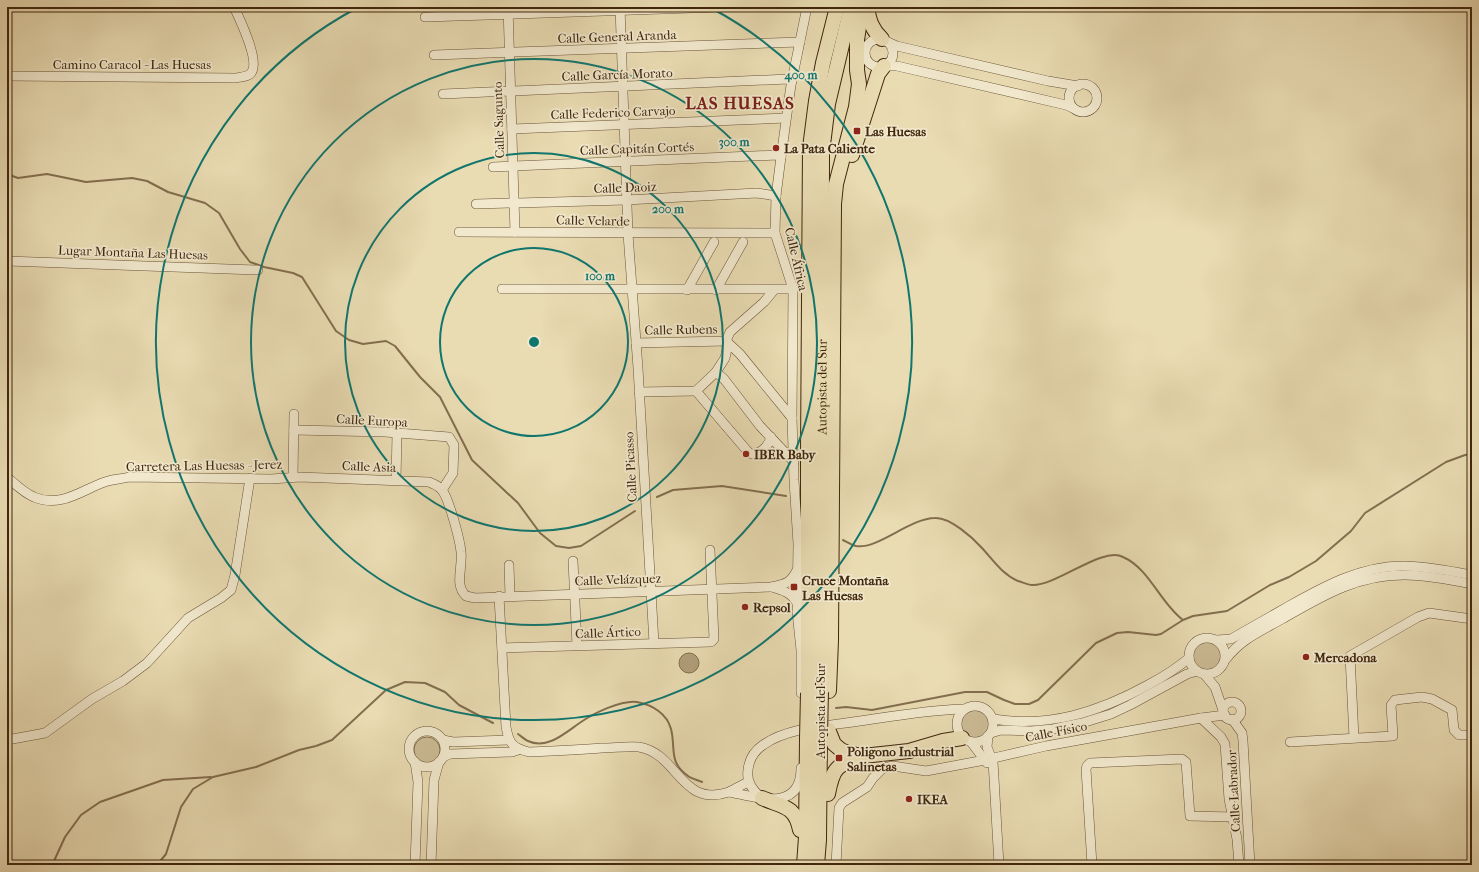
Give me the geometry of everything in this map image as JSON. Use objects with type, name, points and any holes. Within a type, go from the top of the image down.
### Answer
[{"type":"highway","name":"Autopista del Sur","points":[[817,865],[819,840],[817,735],[808,453],[810,148],[823,63],[837,7]]},
{"type":"highway","name":"Autopista del Sur","points":[[815,692],[822,154],[828,104],[851,7]]},
{"type":"highway","points":[[815,692],[832,640],[834,204],[836,184],[856,107],[859,84],[857,70],[857,40],[862,7]]},
{"type":"highway","points":[[866,7],[869,21],[875,32],[885,41]]},
{"type":"highway","points":[[834,204],[841,178],[853,152],[878,74],[884,66]]},
{"type":"highway","points":[[801,650],[802,521],[804,478],[808,453]]},
{"type":"highway","points":[[798,544],[802,521]]},
{"type":"highway","points":[[819,840],[827,809],[831,777],[837,768],[846,763],[874,756],[909,751],[962,732]]},
{"type":"highway","name":"Autopista del Sur","points":[[804,865],[817,735]]},
{"type":"highway","points":[[817,735],[850,754],[874,756]]},
{"type":"highway","points":[[817,735],[828,794]]},
{"type":"highway","points":[[797,865],[800,830],[801,774]]},
{"type":"highway","points":[[762,798],[790,809],[798,821],[800,830]]},
{"type":"street","name":"Camino Caracol - Las Huesas","points":[[7,76],[235,78],[250,74],[254,70],[254,64],[246,32],[234,7]]},
{"type":"street","points":[[508,11],[514,7]]},
{"type":"street","points":[[425,17],[526,10],[721,7]]},
{"type":"street","name":"Calle África","points":[[807,7],[786,118],[776,196],[775,233],[794,289],[792,418],[798,544],[798,629],[801,650],[815,692]]},
{"type":"street","name":"Calle Picasso","points":[[620,9],[626,200],[654,643]]},
{"type":"street","name":"Calle Sagunto","points":[[508,11],[508,52],[515,232]]},
{"type":"street","points":[[873,41],[885,41],[897,46],[1033,77],[1078,86],[1087,85],[1096,95],[1096,104],[1090,110],[1081,112],[1066,105],[897,66],[875,66],[871,64],[868,60],[866,52],[867,47],[873,41]]},
{"type":"street","points":[[884,66],[888,64],[892,57],[893,49],[885,41]]},
{"type":"street","name":"Calle General Aranda","points":[[434,55],[800,42]]},
{"type":"street","name":"Calle García Morato","points":[[443,94],[788,79],[792,81]]},
{"type":"street","points":[[1073,108],[1069,100],[1069,95],[1074,88],[1078,86]]},
{"type":"street","name":"Calle Federico Carvajo","points":[[512,129],[786,118]]},
{"type":"street","name":"Calle Capitán Cortés","points":[[493,168],[513,166],[781,157]]},
{"type":"street","name":"Calle Daoiz","points":[[476,204],[626,200],[757,193],[776,196]]},
{"type":"street","name":"Calle Velarde","points":[[459,232],[628,234],[775,233]]},
{"type":"street","points":[[687,290],[714,242]]},
{"type":"street","points":[[716,290],[743,242]]},
{"type":"street","name":"Lugar Montaña Las Huesas","points":[[7,261],[258,270]]},
{"type":"street","points":[[502,289],[794,289]]},
{"type":"street","points":[[639,392],[696,391],[716,372],[725,358],[727,349],[726,341],[730,332],[764,302],[774,290]]},
{"type":"street","points":[[726,341],[740,354],[792,418]]},
{"type":"street","name":"Calle Rubens","points":[[636,343],[726,341]]},
{"type":"street","points":[[716,372],[780,448],[794,462]]},
{"type":"street","points":[[696,391],[749,453],[753,455],[766,447],[771,437]]},
{"type":"street","points":[[293,477],[294,414]]},
{"type":"street","name":"Calle Europa","points":[[294,430],[385,432],[450,437],[454,445],[453,473],[442,490]]},
{"type":"street","points":[[396,480],[397,434]]},
{"type":"street","points":[[766,447],[774,446],[780,448]]},
{"type":"street","name":"Carretera Las Huesas - Jerez","points":[[7,477],[28,494],[41,499],[48,499],[71,498],[107,481],[129,477],[271,479],[293,477]]},
{"type":"street","name":"Calle Asia","points":[[293,477],[429,482],[435,484],[442,490]]},
{"type":"street","points":[[7,740],[45,733],[92,699],[123,681],[147,663],[188,618],[221,598],[231,590],[235,575],[250,478]]},
{"type":"street","name":"Calle Velázquez","points":[[442,490],[446,497],[462,554],[460,588],[466,596],[474,598],[771,587],[785,584],[792,580],[797,570]]},
{"type":"street","points":[[710,550],[712,588]]},
{"type":"street","points":[[573,561],[577,645]]},
{"type":"street","points":[[509,565],[510,596]]},
{"type":"street","points":[[1231,702],[1226,705],[1227,715],[1239,716],[1240,710],[1238,705],[1231,702],[1217,691],[1192,665],[1189,658],[1191,647],[1200,639],[1231,639],[1324,586],[1349,576],[1375,569],[1402,566],[1429,568],[1472,575]]},
{"type":"street","points":[[1217,691],[1217,678],[1226,659],[1234,648],[1250,637],[1330,592],[1353,583],[1380,576],[1406,574],[1429,576],[1472,584]]},
{"type":"street","name":"Calle Velázquez","points":[[771,587],[788,593],[797,603]]},
{"type":"street","name":"Calle Ártico","points":[[502,650],[577,645],[712,642],[714,639],[712,588]]},
{"type":"street","points":[[499,596],[506,727],[508,740],[518,750]]},
{"type":"street","points":[[1354,738],[1350,656],[1418,617],[1429,613],[1472,619]]},
{"type":"street","points":[[1217,640],[1222,645],[1226,659]]},
{"type":"street","points":[[993,719],[1029,723],[1048,721],[1080,714],[1126,697],[1176,670],[1189,658]]},
{"type":"street","points":[[962,732],[981,741],[990,734],[1001,730],[1031,731],[1053,729],[1082,723],[1111,714],[1187,674],[1200,672],[1212,674],[1221,668]]},
{"type":"street","name":"Calle Labrador","points":[[1217,691],[1227,715],[1242,734],[1250,865]]},
{"type":"street","points":[[1290,742],[1393,736],[1391,705],[1395,700],[1422,697],[1432,698],[1452,710],[1454,730],[1459,735],[1472,735]]},
{"type":"street","points":[[762,798],[748,782],[747,774],[749,762],[754,753],[762,745],[789,733],[936,710],[963,709],[975,705],[981,706],[993,719],[987,747],[988,760]]},
{"type":"street","points":[[962,732],[960,712],[963,709]]},
{"type":"street","points":[[936,710],[947,713],[988,760],[994,773],[999,865]]},
{"type":"street","name":"Calle Físico","points":[[836,865],[839,808],[842,803],[867,787],[883,768],[893,766],[926,770],[988,760],[1046,746],[1201,718],[1227,715]]},
{"type":"street","points":[[1201,718],[1221,737],[1225,744],[1230,799],[1234,817],[1239,865]]},
{"type":"street","points":[[415,865],[418,782],[415,762],[409,753],[409,747],[415,736],[426,731],[433,732],[438,735],[443,740],[445,746],[434,780],[431,865]]},
{"type":"street","points":[[418,782],[426,767],[450,754],[512,752],[518,750],[529,752],[639,747],[657,754],[668,763],[690,788],[698,792],[714,794],[729,792],[775,799],[786,797],[796,788],[817,735]]},
{"type":"street","points":[[443,740],[453,742],[508,740]]},
{"type":"street","points":[[994,773],[1007,755]]},
{"type":"street","points":[[1092,865],[1086,769],[1090,763],[1182,759],[1186,762],[1190,816],[1234,817]]},
{"type":"street","points":[[415,762],[426,767],[434,780]]},
{"type":"street","points":[[729,792],[748,782]]},
{"type":"shaded area","points":[[1207,642],[1217,646],[1221,656],[1217,666],[1207,670],[1197,666],[1193,656],[1197,646]]},
{"type":"shaded area","points":[[689,653],[696,656],[699,663],[696,670],[689,673],[682,670],[679,663],[682,656]]},
{"type":"shaded area","points":[[975,710],[985,714],[989,724],[985,734],[975,738],[965,734],[961,724],[965,714]]},
{"type":"shaded area","points":[[427,737],[436,741],[440,750],[436,759],[427,763],[418,759],[414,750],[418,741]]},
{"type":"waterway","points":[[7,174],[18,178],[47,174],[86,182],[132,178],[147,181],[168,192],[205,203],[219,213],[240,249],[250,262],[264,267],[293,273],[302,277],[336,331],[349,340],[363,344],[386,341],[395,346],[420,377],[440,397],[472,460],[518,503],[540,533],[556,546],[569,548],[581,546],[635,511]]},
{"type":"waterway","points":[[836,708],[846,707],[872,710],[965,692],[987,692],[1015,704],[1029,704],[1038,700],[1096,643],[1117,633],[1128,632],[1156,635],[1161,634],[1183,620],[1193,616],[1227,611],[1270,585],[1289,577],[1316,561],[1351,531],[1365,513],[1446,462],[1472,454]]},
{"type":"waterway","points":[[657,497],[673,490],[722,486],[786,496]]},
{"type":"waterway","points":[[843,540],[856,546],[864,546],[884,539],[925,519],[941,519],[954,524],[967,534],[1007,575],[1018,581],[1032,585],[1042,584],[1054,580],[1103,557],[1114,555],[1123,557],[1132,562],[1141,570],[1168,605],[1183,620]]},
{"type":"waterway","points":[[157,865],[166,854],[181,807],[193,789],[213,777],[256,767],[299,750],[332,740],[386,690],[405,682],[425,683],[445,692],[459,705],[493,723]]},
{"type":"waterway","points":[[518,734],[535,743],[550,742],[563,735],[586,718],[600,711],[623,703],[643,703],[654,708],[663,715],[669,724],[675,760],[682,771],[691,778],[702,782]]},
{"type":"waterway","points":[[51,865],[65,837],[81,815],[100,802],[163,780],[211,777]]},
{"type":"place","name":"Las Huesas","points":[[857,131]]},
{"type":"place","name":"La Pata Caliente","points":[[776,148]]},
{"type":"place","name":"IBER Baby","points":[[746,454]]},
{"type":"place","name":"Cruce Montaña Las Huesas","points":[[794,587]]},
{"type":"place","name":"Repsol","points":[[745,607]]},
{"type":"place","name":"Mercadona","points":[[1306,657]]},
{"type":"place","name":"Poligono Industrial Salinetas","points":[[839,758]]},
{"type":"place","name":"IKEA","points":[[909,799]]},
{"type":"district","name":"LAS HUESAS","points":[[740,103]]}]
